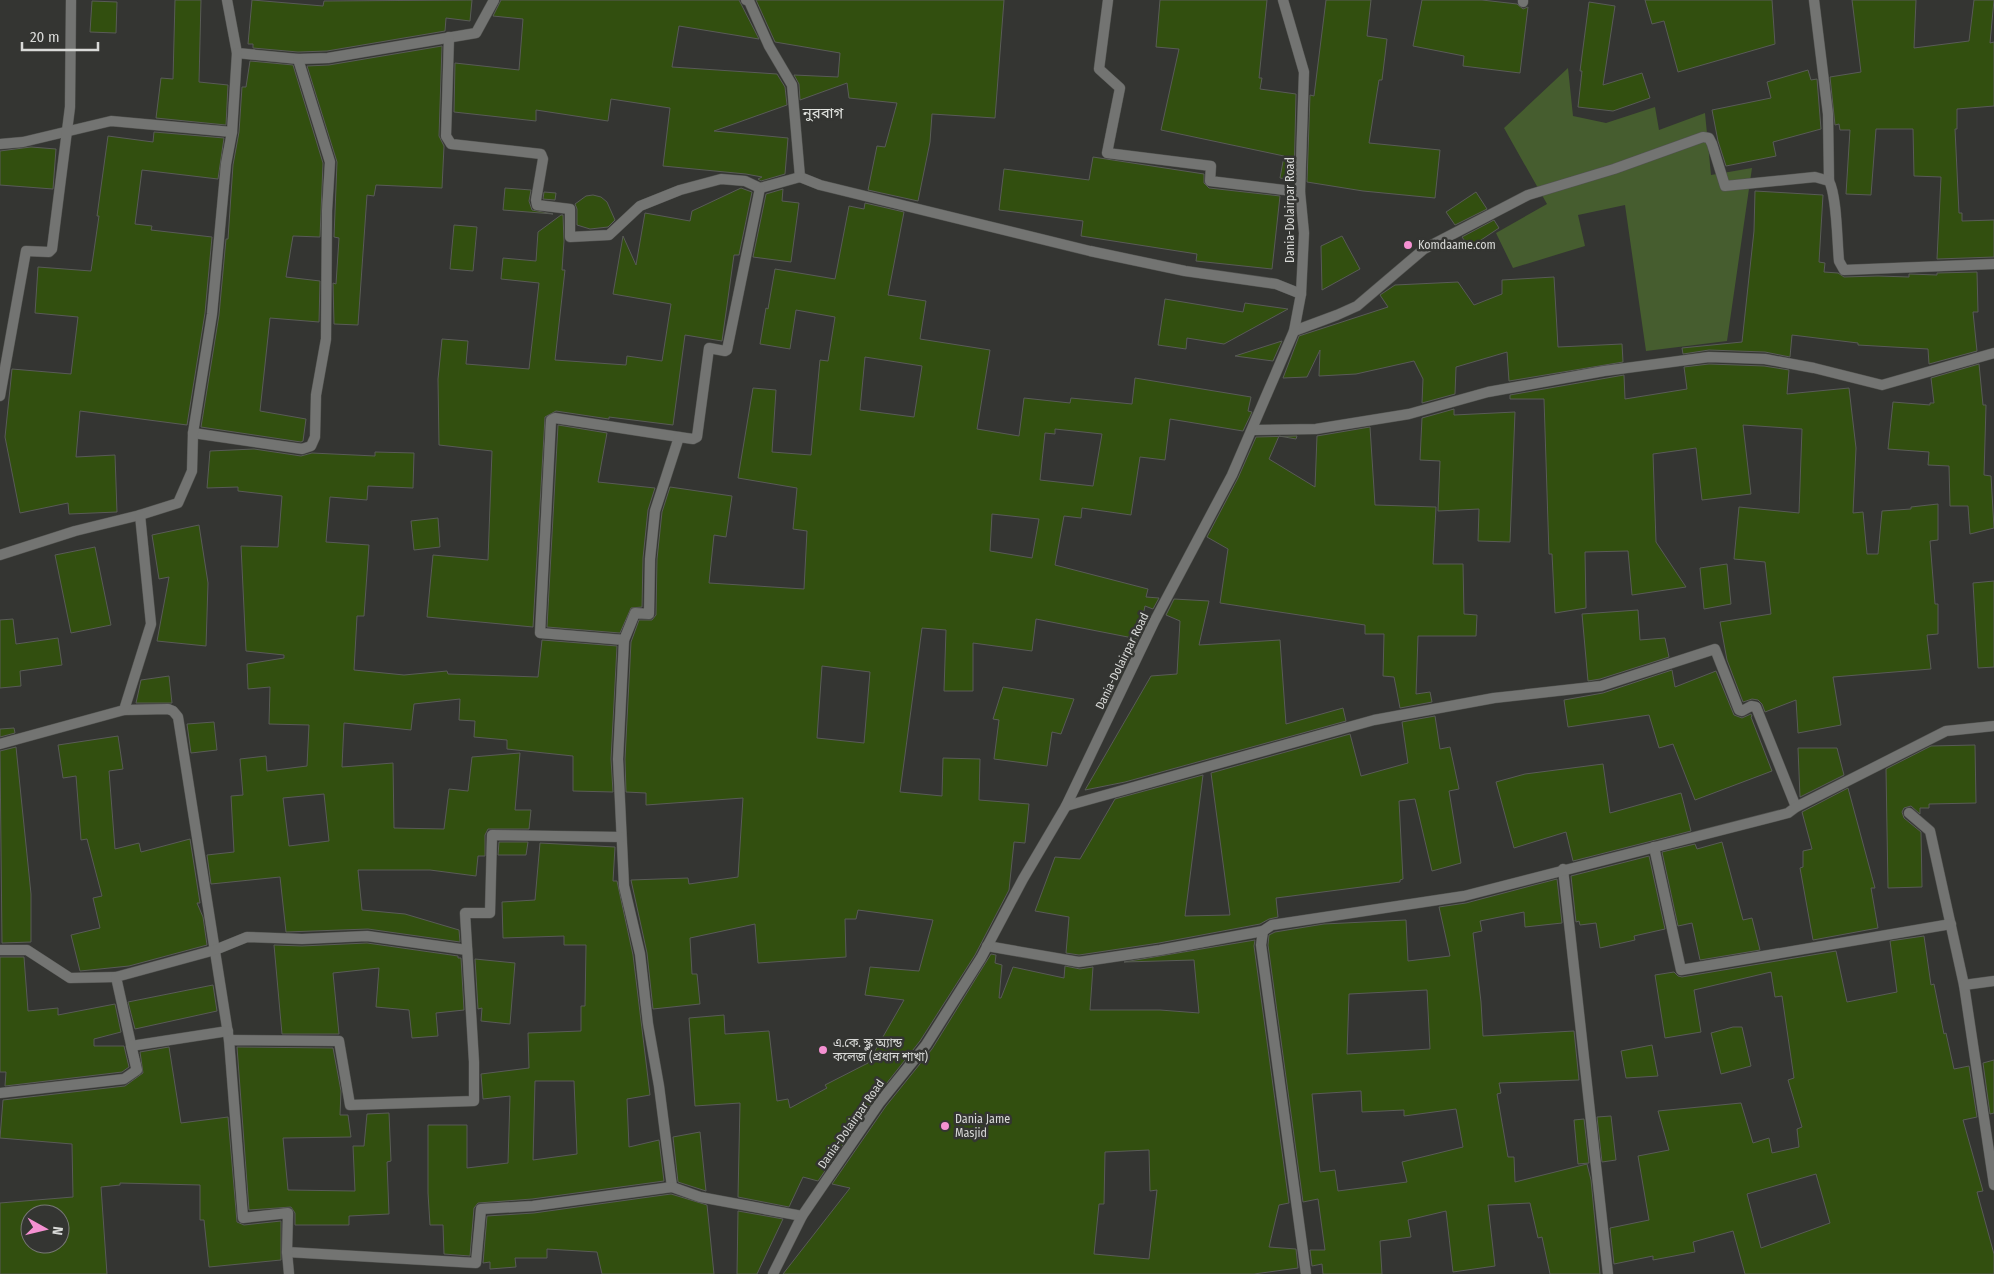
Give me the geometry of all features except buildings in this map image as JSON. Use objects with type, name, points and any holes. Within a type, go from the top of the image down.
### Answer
[{"type":"street","points":[[0,396],[26,251],[49,252],[52,249],[70,107],[71,0]]},
{"type":"street","points":[[0,555],[76,531],[140,515],[178,503],[192,471],[193,433],[212,314],[226,164],[232,132],[237,54],[227,0]]},
{"type":"street","points":[[237,54],[298,59],[328,58],[476,33],[494,0]]},
{"type":"street","points":[[746,0],[749,1],[769,46],[792,85],[800,177]]},
{"type":"street","points":[[1108,0],[1099,69],[1120,88],[1107,153],[1211,166],[1210,181],[1300,192]]},
{"type":"street","name":"Dania-Dolairpar Road","points":[[773,1274],[802,1216],[880,1102],[926,1044],[987,946],[1066,806],[1154,622],[1232,475],[1294,331],[1301,294],[1304,233],[1300,192],[1304,72],[1283,0]]},
{"type":"street","points":[[1814,0],[1828,114],[1829,181],[1834,191],[1833,202],[1839,261],[1844,270],[1994,264]]},
{"type":"street","points":[[449,37],[446,136],[450,144],[541,154],[543,159],[536,200],[537,205],[570,209],[570,237],[609,235],[640,206],[680,190],[721,179],[745,181],[760,188],[800,177],[820,185],[1090,252],[1186,271],[1276,284],[1301,294]]},
{"type":"street","points":[[193,433],[302,449],[311,446],[315,437],[316,395],[326,339],[327,211],[330,162],[298,59]]},
{"type":"street","points":[[0,144],[24,142],[111,121],[232,132]]},
{"type":"street","points":[[1294,331],[1357,306],[1424,249],[1528,195],[1614,169],[1703,136],[1709,138],[1712,144],[1725,186],[1816,177],[1829,181]]},
{"type":"street","points":[[624,640],[540,633],[551,420],[555,418],[693,439],[697,438],[709,348],[727,350],[760,188]]},
{"type":"street","points":[[1253,430],[1316,429],[1409,414],[1488,392],[1604,371],[1709,357],[1765,359],[1814,368],[1882,385],[1994,354]]},
{"type":"street","points":[[672,1187],[659,1086],[648,1024],[640,954],[624,886],[618,759],[624,640],[635,613],[649,614],[650,558],[655,510],[679,437]]},
{"type":"street","points":[[124,710],[151,624],[140,515]]},
{"type":"street","points":[[1066,806],[1374,720],[1494,698],[1601,686],[1715,649],[1739,710],[1742,711],[1751,706],[1756,707],[1796,807]]},
{"type":"street","points":[[0,744],[124,710],[168,710],[173,711],[178,717],[228,1036],[243,1218],[288,1213],[287,1252],[289,1274]]},
{"type":"street","points":[[987,946],[1080,962],[1160,950],[1263,931],[1272,926],[1464,896],[1563,869],[1788,813],[1796,807],[1946,731],[1994,726]]},
{"type":"street","points":[[1910,813],[1930,831],[1964,985],[1994,1185]]},
{"type":"street","points":[[0,1093],[124,1080],[137,1070],[132,1046],[228,1036],[339,1042],[350,1105],[474,1101],[474,1062],[465,913],[490,913],[492,835],[622,837]]},
{"type":"street","points":[[1654,847],[1681,970],[1950,924]]},
{"type":"street","points":[[1563,869],[1608,1274]]},
{"type":"street","points":[[1263,931],[1261,945],[1306,1274]]},
{"type":"street","points":[[0,950],[27,950],[70,978],[116,977],[215,950],[247,937],[302,939],[367,936],[467,950]]},
{"type":"street","points":[[116,977],[136,1067]]},
{"type":"street","points":[[1964,985],[1994,981]]},
{"type":"street","points":[[287,1252],[476,1263],[481,1209],[533,1206],[672,1187],[700,1196],[802,1216]]},
{"type":"green space","points":[[1568,68],[1573,116],[1606,123],[1655,107],[1659,130],[1705,113],[1711,175],[1752,168],[1727,341],[1646,351],[1625,205],[1578,215],[1585,246],[1513,268],[1496,233],[1547,204],[1504,128]]},
{"type":"place","name":"Komdaame.com","points":[[1408,245]]},
{"type":"place","name":"এ.কে. স্কুল অ্যান্ড কলেজ (প্রধান শাখা)","points":[[823,1050]]},
{"type":"place","name":"Dania Jame Masjid","points":[[945,1126]]},
{"type":"district","name":"নুরবাগ","points":[[823,113]]}]
